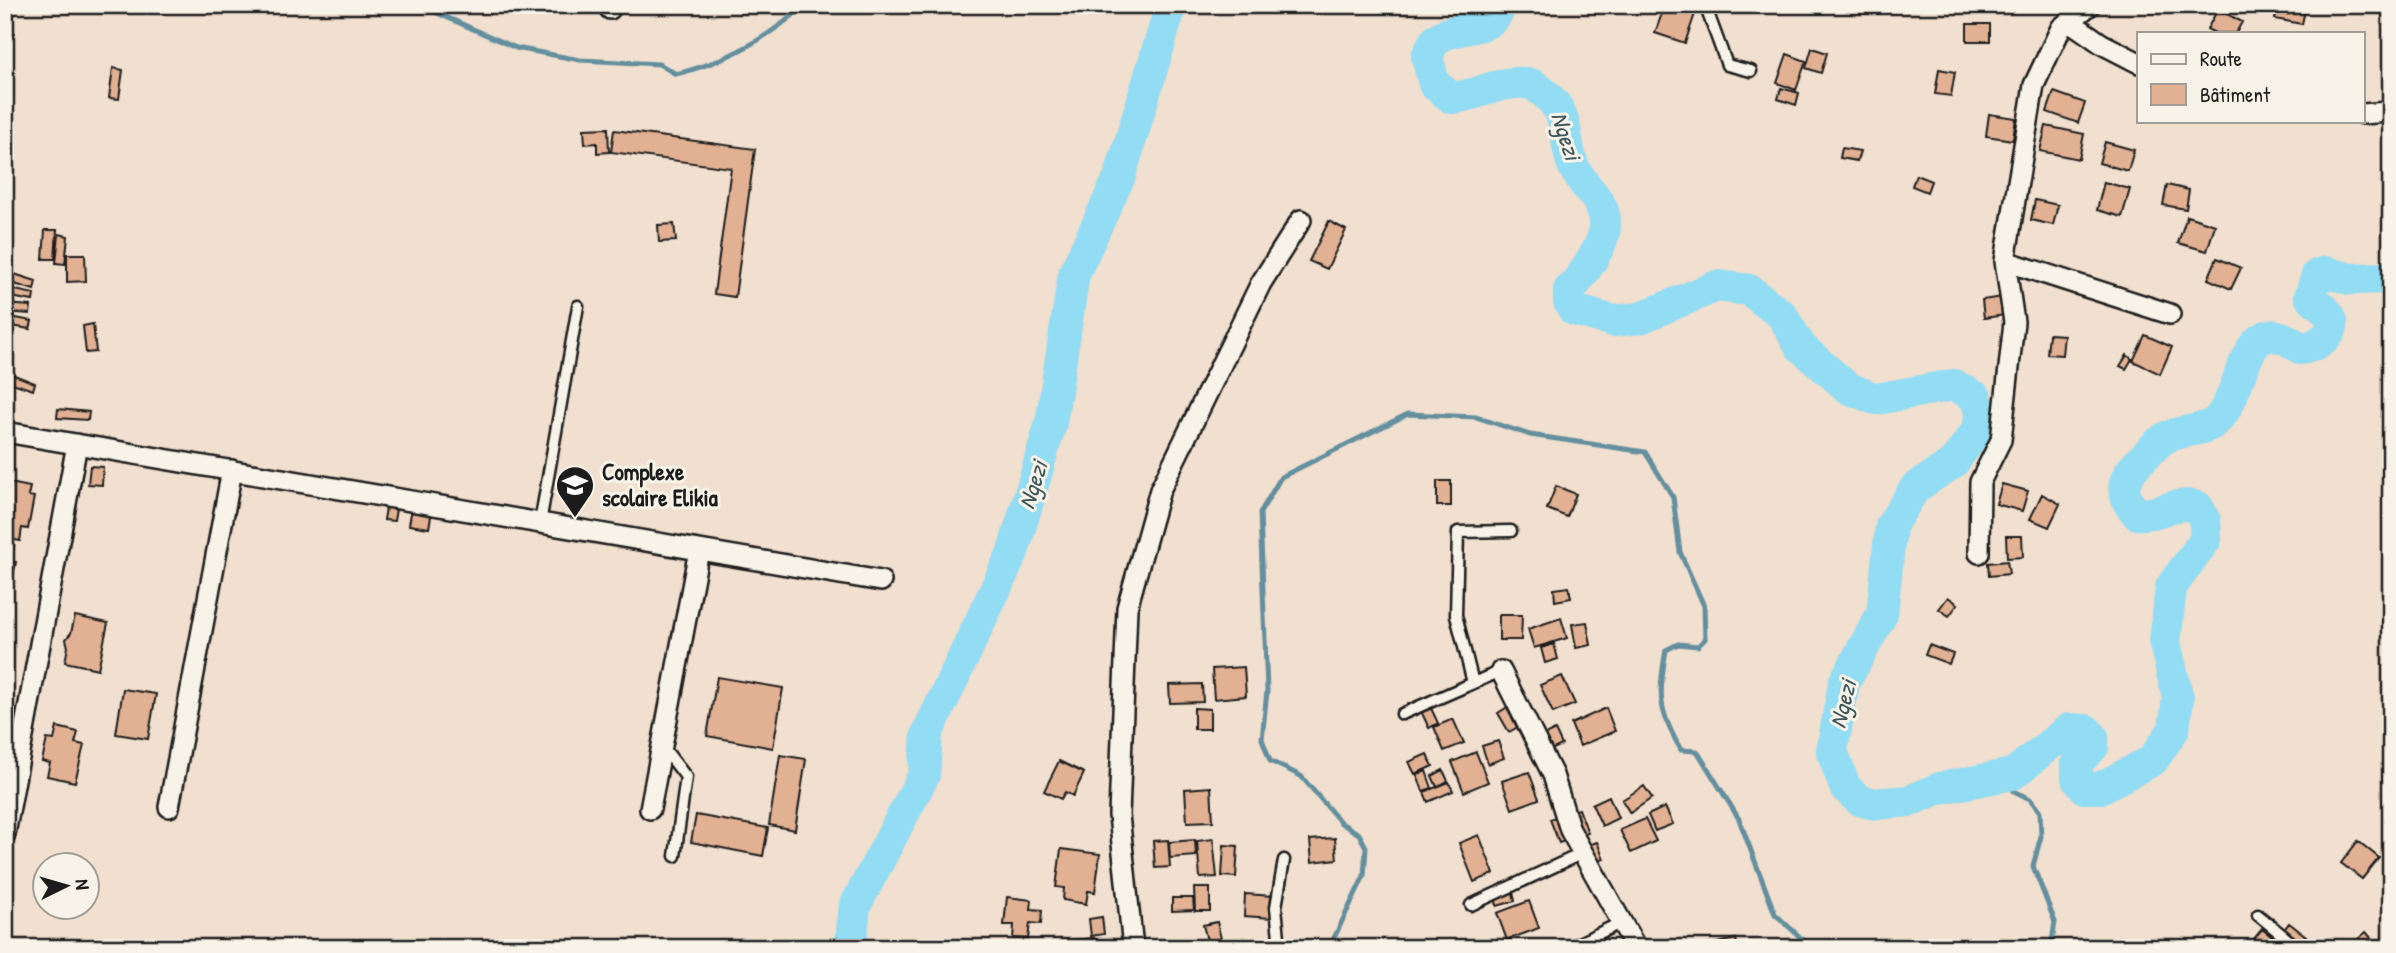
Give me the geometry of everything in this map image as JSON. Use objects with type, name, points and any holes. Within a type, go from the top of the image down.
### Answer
[{"type":"street","points":[[1979,553],[1980,482],[2001,440],[2014,322],[2005,261],[2034,85],[2061,28],[2078,11],[2102,44],[2137,63]]},
{"type":"street","points":[[2364,114],[2386,112]]},
{"type":"street","points":[[1133,948],[1119,815],[1127,608],[1160,490],[1261,283],[1301,220]]},
{"type":"street","points":[[2005,261],[2170,314]]},
{"type":"street","points":[[5,432],[881,581]]},
{"type":"street","points":[[5,834],[77,444]]},
{"type":"street","points":[[169,807],[232,470]]},
{"type":"street","points":[[650,809],[699,550]]},
{"type":"street","points":[[1501,671],[1553,775],[1570,830],[1636,948]]},
{"type":"lane","points":[[1705,5],[1727,65],[1751,71]]},
{"type":"lane","points":[[540,523],[578,306]]},
{"type":"lane","points":[[1473,683],[1456,615],[1458,532],[1511,531]]},
{"type":"lane","points":[[1402,714],[1501,671]]},
{"type":"lane","points":[[661,744],[686,777],[675,856]]},
{"type":"lane","points":[[1471,905],[1583,853]]},
{"type":"lane","points":[[1280,948],[1276,907],[1284,860]]},
{"type":"lane","points":[[2258,915],[2298,948]]},
{"type":"lane","points":[[1569,948],[1623,922]]},
{"type":"building","points":[[1665,5],[1697,8],[1685,43],[1655,33]]},
{"type":"building","points":[[2278,5],[2306,5],[2302,24],[2275,19]]},
{"type":"building","points":[[2218,9],[2242,22],[2237,32],[2213,32],[2207,29]]},
{"type":"building","points":[[1967,24],[1990,24],[1990,41],[1967,41]]},
{"type":"building","points":[[1812,48],[1827,53],[1821,73],[1806,68]]},
{"type":"building","points":[[1787,54],[1806,61],[1796,90],[1777,83]]},
{"type":"building","points":[[113,68],[123,70],[119,99],[109,98]]},
{"type":"building","points":[[1939,69],[1955,72],[1951,96],[1935,94]]},
{"type":"building","points":[[1781,88],[1799,93],[1796,105],[1778,99]]},
{"type":"building","points":[[2054,92],[2085,103],[2078,123],[2047,112]]},
{"type":"building","points":[[1989,114],[2016,118],[2013,140],[1986,136]]},
{"type":"building","points":[[2046,126],[2084,134],[2079,159],[2040,151]]},
{"type":"building","points":[[608,128],[609,152],[597,153],[597,143],[585,144],[584,129]]},
{"type":"building","points":[[614,130],[755,149],[735,297],[714,294],[731,168],[611,152]]},
{"type":"building","points":[[2105,142],[2134,150],[2128,171],[2099,163]]},
{"type":"building","points":[[1842,148],[1860,151],[1857,161],[1840,158]]},
{"type":"building","points":[[1916,175],[1931,181],[1927,192],[1912,186]]},
{"type":"building","points":[[2104,182],[2130,189],[2122,217],[2097,210]]},
{"type":"building","points":[[2167,185],[2189,190],[2186,209],[2163,205]]},
{"type":"building","points":[[2035,200],[2058,205],[2053,225],[2031,220]]},
{"type":"building","points":[[2187,216],[2215,225],[2207,251],[2178,243]]},
{"type":"building","points":[[1329,221],[1346,230],[1327,269],[1309,261]]},
{"type":"building","points":[[674,224],[676,241],[659,242],[658,225]]},
{"type":"building","points":[[45,230],[57,230],[55,259],[43,259]]},
{"type":"building","points":[[59,234],[68,236],[65,264],[56,263]]},
{"type":"building","points":[[67,254],[85,254],[86,281],[67,282]]},
{"type":"building","points":[[2217,258],[2241,268],[2231,289],[2208,279]]},
{"type":"building","points":[[11,273],[36,281],[34,290],[8,282]]},
{"type":"building","points":[[6,288],[34,294],[33,301],[5,296]]},
{"type":"building","points":[[2003,297],[2005,315],[1984,318],[1982,300]]},
{"type":"building","points":[[5,304],[31,306],[30,314],[5,312]]},
{"type":"building","points":[[5,316],[32,321],[30,329],[5,325]]},
{"type":"building","points":[[93,324],[96,352],[86,353],[83,326]]},
{"type":"building","points":[[2049,334],[2064,335],[2062,355],[2047,354]]},
{"type":"building","points":[[2145,335],[2172,347],[2160,374],[2133,361]]},
{"type":"building","points":[[2127,355],[2132,359],[2126,369],[2120,366]]},
{"type":"building","points":[[9,373],[35,383],[33,390],[6,381]]},
{"type":"building","points":[[58,409],[89,412],[88,420],[57,418]]},
{"type":"building","points":[[90,466],[103,467],[102,485],[88,484]]},
{"type":"building","points":[[1437,481],[1451,481],[1451,506],[1437,506]]},
{"type":"building","points":[[5,482],[30,487],[28,496],[34,497],[28,529],[22,528],[20,541],[5,538]]},
{"type":"building","points":[[2002,484],[2028,491],[2022,511],[1996,504]]},
{"type":"building","points":[[1556,486],[1576,494],[1567,517],[1547,509]]},
{"type":"building","points":[[2042,494],[2060,504],[2049,527],[2030,519]]},
{"type":"building","points":[[387,501],[397,503],[394,521],[384,520]]},
{"type":"building","points":[[413,501],[433,504],[429,528],[409,525]]},
{"type":"building","points":[[2006,536],[2022,536],[2023,557],[2007,558]]},
{"type":"building","points":[[5,544],[14,545],[11,561],[16,562],[11,585],[6,584],[5,587]]},
{"type":"building","points":[[2007,561],[2009,574],[1989,576],[1988,563]]},
{"type":"building","points":[[1569,587],[1571,598],[1555,601],[1554,589]]},
{"type":"building","points":[[1948,597],[1958,604],[1949,616],[1939,609]]},
{"type":"building","points":[[1499,615],[1522,615],[1521,640],[1499,640]]},
{"type":"building","points":[[75,616],[108,623],[98,669],[65,662],[68,647],[66,639],[71,633]]},
{"type":"building","points":[[1561,618],[1567,638],[1534,648],[1528,629]]},
{"type":"building","points":[[1587,622],[1591,645],[1576,648],[1572,624]]},
{"type":"building","points":[[1554,644],[1558,659],[1545,663],[1541,648]]},
{"type":"building","points":[[1929,645],[1953,654],[1949,664],[1925,655]]},
{"type":"building","points":[[1244,667],[1246,696],[1214,699],[1212,669]]},
{"type":"building","points":[[1562,676],[1575,704],[1553,713],[1540,685]]},
{"type":"building","points":[[717,677],[783,688],[773,748],[707,736]]},
{"type":"building","points":[[1202,684],[1203,702],[1170,703],[1169,685]]},
{"type":"building","points":[[123,689],[156,694],[148,739],[116,734]]},
{"type":"building","points":[[1428,702],[1438,723],[1429,728],[1419,707]]},
{"type":"building","points":[[1514,703],[1525,723],[1509,732],[1498,713]]},
{"type":"building","points":[[1194,708],[1210,709],[1210,729],[1194,729]]},
{"type":"building","points":[[1606,708],[1615,731],[1580,746],[1571,724]]},
{"type":"building","points":[[1453,719],[1464,743],[1444,751],[1434,727]]},
{"type":"building","points":[[57,727],[78,732],[75,743],[84,745],[75,782],[47,776],[50,763],[42,761],[47,739],[54,740]]},
{"type":"building","points":[[1555,730],[1562,745],[1542,754],[1535,740]]},
{"type":"building","points":[[1498,741],[1504,758],[1488,764],[1482,746]]},
{"type":"building","points":[[1476,752],[1488,782],[1464,792],[1452,762]]},
{"type":"building","points":[[1427,754],[1433,766],[1415,774],[1409,762]]},
{"type":"building","points":[[780,755],[806,759],[795,830],[769,825]]},
{"type":"building","points":[[1059,761],[1084,773],[1073,796],[1065,792],[1061,799],[1044,791]]},
{"type":"building","points":[[1443,770],[1448,781],[1437,787],[1432,776]]},
{"type":"building","points":[[1426,771],[1432,788],[1423,791],[1417,775]]},
{"type":"building","points":[[1529,772],[1539,799],[1512,809],[1502,781]]},
{"type":"building","points":[[1449,782],[1453,791],[1428,802],[1424,792]]},
{"type":"building","points":[[1644,786],[1652,798],[1630,813],[1622,800]]},
{"type":"building","points":[[1211,787],[1213,821],[1187,822],[1185,789]]},
{"type":"building","points":[[1609,796],[1618,818],[1602,826],[1592,804]]},
{"type":"building","points":[[1665,807],[1673,824],[1655,831],[1648,815]]},
{"type":"building","points":[[1579,809],[1588,833],[1559,843],[1550,819]]},
{"type":"building","points":[[696,815],[768,828],[763,856],[691,842]]},
{"type":"building","points":[[1645,819],[1656,841],[1631,853],[1620,830]]},
{"type":"building","points":[[1479,835],[1494,874],[1474,882],[1459,843]]},
{"type":"building","points":[[1335,838],[1337,859],[1312,862],[1310,840]]},
{"type":"building","points":[[1213,839],[1217,877],[1200,878],[1197,841]]},
{"type":"building","points":[[1168,840],[1170,867],[1155,868],[1153,841]]},
{"type":"building","points":[[1195,840],[1196,856],[1170,858],[1169,842]]},
{"type":"building","points":[[2358,841],[2379,858],[2362,879],[2341,863]]},
{"type":"building","points":[[1597,842],[1604,859],[1589,865],[1582,847]]},
{"type":"building","points":[[1224,845],[1238,846],[1236,877],[1222,876]]},
{"type":"building","points":[[1061,849],[1100,854],[1095,892],[1088,891],[1086,904],[1063,900],[1064,888],[1056,887]]},
{"type":"building","points":[[1511,884],[1515,901],[1497,906],[1493,889]]},
{"type":"building","points":[[1194,888],[1210,888],[1210,911],[1195,911]]},
{"type":"building","points":[[1245,894],[1273,896],[1272,918],[1244,916]]},
{"type":"building","points":[[1007,897],[1032,900],[1031,909],[1042,910],[1041,924],[1030,923],[1028,939],[1013,938],[1014,925],[1004,925]]},
{"type":"building","points":[[1172,898],[1193,898],[1194,910],[1172,911]]},
{"type":"building","points":[[1529,901],[1539,928],[1507,940],[1497,913]]},
{"type":"building","points":[[1102,917],[1104,934],[1091,936],[1089,919]]},
{"type":"building","points":[[1217,922],[1223,947],[1209,948],[1203,925]]},
{"type":"building","points":[[2289,923],[2306,936],[2298,947],[2281,934]]},
{"type":"building","points":[[2262,929],[2280,943],[2276,948],[2253,948],[2249,945]]},
{"type":"building","points":[[2366,932],[2378,948],[2364,948],[2357,940]]},
{"type":"building","points":[[1094,938],[1099,948],[1063,948],[1062,941]]},
{"type":"building","points":[[1245,938],[1247,948],[1232,948],[1231,940]]},
{"type":"building","points":[[1736,939],[1738,948],[1698,948],[1698,947]]},
{"type":"building","points":[[1479,941],[1481,948],[1456,948],[1456,947]]},
{"type":"waterway","points":[[419,5],[516,48],[580,60],[659,64],[676,74],[712,63],[745,48],[805,5]]},
{"type":"waterway","name":"Ngezi","points":[[850,948],[855,906],[924,775],[927,734],[1013,552],[1051,423],[1074,274],[1120,176],[1171,5]]},
{"type":"waterway","name":"Ngezi","points":[[1500,5],[1496,15],[1489,21],[1443,35],[1435,41],[1427,56],[1434,84],[1452,98],[1511,83],[1531,84],[1558,109],[1573,165],[1602,208],[1605,225],[1597,250],[1569,290],[1569,302],[1574,310],[1613,321],[1640,318],[1717,286],[1749,290],[1782,315],[1801,347],[1848,388],[1876,399],[1954,385],[1976,397],[1981,417],[1976,432],[1953,463],[1915,488],[1891,526],[1882,614],[1844,683],[1832,751],[1845,787],[1859,800],[1875,804],[1909,801],[1940,788],[2013,774],[2069,729],[2086,730],[2093,737],[2093,747],[2077,762],[2077,778],[2085,788],[2100,788],[2153,760],[2174,729],[2178,698],[2165,643],[2171,587],[2206,539],[2205,521],[2198,507],[2189,505],[2137,514],[2124,490],[2127,477],[2165,438],[2212,424],[2232,396],[2254,345],[2265,337],[2281,337],[2301,349],[2312,346],[2329,334],[2332,328],[2330,316],[2310,296],[2317,275],[2325,272],[2350,279],[2391,278]]},
{"type":"waterway","points":[[1332,948],[1333,940],[1364,876],[1366,847],[1359,834],[1341,823],[1301,776],[1270,761],[1262,739],[1267,691],[1260,513],[1281,477],[1408,414],[1476,417],[1530,435],[1645,452],[1673,497],[1680,552],[1704,606],[1705,639],[1698,646],[1678,644],[1666,650],[1661,691],[1664,713],[1681,750],[1697,751],[1739,819],[1775,914],[1812,948]]},
{"type":"waterway","points":[[2013,774],[2014,791],[2030,799],[2040,812],[2041,836],[2033,866],[2055,922],[2051,948]]},
{"type":"place","name":"Complexe scolaire Elikia","points":[[575,519]]}]
